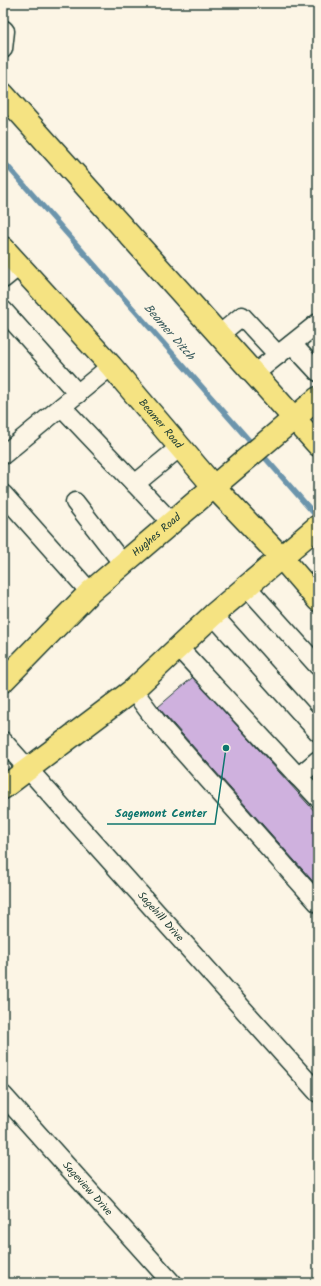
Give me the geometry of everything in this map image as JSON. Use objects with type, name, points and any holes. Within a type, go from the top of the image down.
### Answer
[{"type":"main road","points":[[3,94],[254,374],[289,423],[318,445]]},
{"type":"main road","name":"Beamer Road","points":[[3,248],[11,272],[111,366],[180,447],[221,482],[287,552],[318,600]]},
{"type":"main road","name":"Hughes Road","points":[[3,681],[90,592],[318,398]]},
{"type":"main road","points":[[3,788],[133,690],[213,615],[318,526]]},
{"type":"street","points":[[3,29],[5,31],[3,49]]},
{"type":"street","points":[[3,310],[78,394]]},
{"type":"street","points":[[219,336],[242,316],[278,355]]},
{"type":"street","points":[[254,374],[318,323]]},
{"type":"street","points":[[292,344],[318,372]]},
{"type":"street","points":[[3,455],[111,366]]},
{"type":"street","points":[[62,407],[172,523]]},
{"type":"street","points":[[135,484],[180,447]]},
{"type":"street","points":[[3,494],[90,592]]},
{"type":"street","points":[[75,502],[123,564]]},
{"type":"street","points":[[246,586],[318,666]]},
{"type":"street","points":[[213,615],[318,732]]},
{"type":"street","points":[[178,647],[318,798]]},
{"type":"street","points":[[133,690],[157,722],[318,902]]},
{"type":"street","name":"Sagehill Drive","points":[[3,741],[318,1093]]},
{"type":"street","points":[[298,777],[318,760]]},
{"type":"street","name":"Sageview Drive","points":[[3,1095],[172,1283]]},
{"type":"building","points":[[193,677],[318,815],[318,887],[158,707]]},
{"type":"waterway","name":"Beamer Ditch","points":[[3,161],[254,446]]},
{"type":"waterway","name":"Beamer Ditch","points":[[260,452],[318,518]]},
{"type":"place","name":"Sagemont Center","points":[[226,748]]}]
